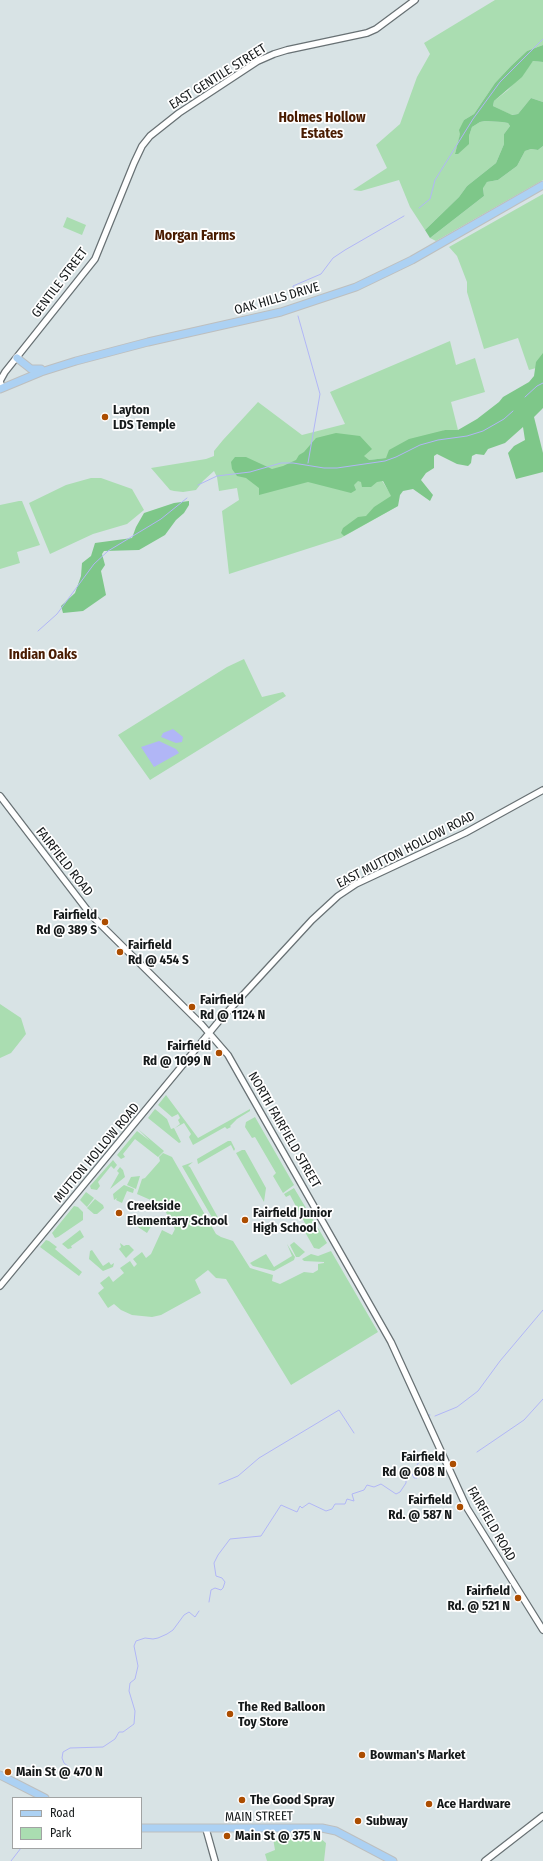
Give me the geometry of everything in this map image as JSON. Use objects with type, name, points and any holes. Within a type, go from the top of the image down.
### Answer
[{"type":"main road","name":"OAK HILLS DRIVE","points":[[1,388],[68,364],[148,342],[281,312],[356,287],[412,260],[543,185]]},
{"type":"main road","points":[[17,358],[33,370],[68,364]]},
{"type":"main road","points":[[0,1775],[43,1797]]},
{"type":"main road","name":"MAIN STREET","points":[[142,1828],[322,1828],[336,1831],[393,1861]]},
{"type":"street","name":"EAST GENTILE STREET","points":[[126,183],[138,153],[150,136],[185,110],[252,66],[274,54],[367,34],[376,30],[415,0]]},
{"type":"street","name":"GENTILE STREET","points":[[1,388],[0,381],[2,377],[95,259],[126,183]]},
{"type":"street","name":"EAST MUTTON HOLLOW ROAD","points":[[210,1033],[288,945],[338,896],[356,884],[465,833],[543,790]]},
{"type":"street","name":"FAIRFIELD ROAD","points":[[0,796],[83,904],[115,939]]},
{"type":"street","name":"NORTH FAIRFIELD STREET","points":[[115,939],[210,1033],[235,1066],[373,1309],[406,1370],[429,1423]]},
{"type":"street","name":"MUTTON HOLLOW ROAD","points":[[0,1286],[210,1033]]},
{"type":"street","name":"FAIRFIELD ROAD","points":[[429,1423],[467,1508],[543,1630]]},
{"type":"street","points":[[485,1861],[543,1816]]},
{"type":"street","points":[[206,1829],[215,1861]]},
{"type":"green space","points":[[495,0],[543,0],[543,45],[527,51],[511,66],[495,83],[474,114],[464,120],[455,154],[469,136],[472,127],[480,122],[502,122],[508,123],[510,126],[504,134],[504,144],[496,163],[467,186],[459,197],[425,230],[410,207],[399,180],[361,191],[353,190],[387,168],[376,145],[400,124],[417,77],[430,54],[424,43]]},
{"type":"green space","points":[[543,45],[543,62],[533,61],[522,77],[494,101],[493,106],[512,115],[518,114],[531,98],[543,102],[543,146],[538,150],[531,149],[525,151],[517,166],[498,180],[487,182],[483,188],[484,196],[430,238],[425,230],[459,197],[467,186],[496,163],[504,144],[504,134],[510,126],[508,123],[502,122],[480,122],[472,127],[469,136],[469,144],[458,154],[455,154],[460,134],[459,130],[464,120],[474,114],[495,83],[511,66],[527,51]]},
{"type":"green space","points":[[533,61],[543,62],[543,102],[531,98],[518,114],[511,115],[493,106],[494,101],[508,90]]},
{"type":"green space","points":[[543,146],[543,180],[436,241],[430,238],[484,196],[483,187],[487,182],[498,180],[517,166],[525,151],[531,149],[538,150]]},
{"type":"green space","points":[[543,194],[543,366],[529,370],[518,338],[484,349],[467,292],[467,282],[457,256],[449,247]]},
{"type":"green space","points":[[67,217],[86,225],[82,235],[63,227]]},
{"type":"green space","points":[[450,341],[456,365],[475,358],[485,392],[451,402],[458,430],[445,430],[386,458],[369,460],[398,506],[341,538],[229,574],[222,511],[239,500],[237,488],[219,491],[217,477],[214,471],[196,490],[183,492],[174,491],[170,490],[151,468],[206,459],[214,456],[214,451],[258,402],[302,435],[345,424],[330,392]]},
{"type":"green space","points":[[543,353],[543,408],[534,417],[543,453],[543,472],[516,479],[508,453],[514,446],[525,440],[523,427],[505,443],[488,449],[484,455],[476,454],[472,456],[471,463],[468,466],[457,464],[437,454],[434,456],[434,468],[426,473],[421,480],[433,495],[430,501],[413,489],[403,491],[400,495],[398,506],[344,536],[341,533],[343,528],[358,517],[366,516],[374,507],[391,496],[383,481],[377,482],[371,487],[362,487],[361,482],[358,481],[354,485],[356,490],[351,493],[308,482],[259,495],[259,488],[246,478],[237,476],[232,469],[231,462],[235,457],[246,457],[272,469],[283,466],[296,460],[316,438],[336,433],[360,436],[372,449],[364,456],[369,460],[386,458],[389,450],[409,439],[445,430],[458,430],[477,419],[499,402],[503,397],[529,382],[534,376],[536,362]]},
{"type":"green space","points":[[91,478],[101,478],[132,489],[144,510],[127,524],[93,534],[50,554],[29,503],[66,485]]},
{"type":"green space","points":[[22,501],[40,545],[17,552],[20,563],[0,569],[0,505]]},
{"type":"green space","points":[[189,501],[189,505],[184,513],[176,520],[165,535],[139,550],[104,551],[102,554],[105,565],[101,571],[106,595],[83,611],[63,613],[61,606],[75,593],[81,576],[82,563],[91,556],[95,543],[132,538],[144,513],[174,503]]},
{"type":"green space","points":[[244,659],[262,697],[283,692],[286,696],[150,780],[118,735],[227,667]]},
{"type":"green space","points":[[0,1004],[21,1018],[26,1034],[11,1053],[0,1058]]},
{"type":"green space","points":[[166,1095],[198,1138],[250,1109],[250,1111],[237,1119],[230,1126],[231,1127],[227,1129],[225,1127],[193,1145],[189,1137],[191,1134],[184,1123],[175,1128],[180,1124],[178,1114],[172,1117],[158,1105]]},
{"type":"green space","points":[[155,1109],[167,1119],[171,1129],[174,1128],[181,1142],[179,1143],[148,1118]]},
{"type":"green space","points":[[255,1117],[294,1185],[283,1193],[273,1176],[276,1173],[255,1137],[252,1138],[245,1127],[246,1122]]},
{"type":"green space","points":[[138,1129],[164,1151],[158,1157],[135,1139],[123,1154],[125,1157],[121,1159],[117,1155],[137,1131],[150,1141]]},
{"type":"green space","points":[[228,1141],[231,1141],[235,1149],[234,1151],[231,1145],[198,1164],[197,1159]]},
{"type":"green space","points":[[245,1150],[266,1188],[264,1202],[236,1153]]},
{"type":"green space","points":[[163,1153],[172,1157],[216,1234],[233,1241],[250,1268],[273,1275],[272,1281],[280,1284],[304,1272],[313,1273],[318,1270],[318,1264],[324,1263],[304,1261],[302,1259],[311,1254],[318,1256],[331,1251],[378,1332],[291,1385],[226,1279],[216,1278],[208,1270],[195,1280],[201,1293],[161,1315],[152,1317],[132,1315],[121,1310],[114,1304],[108,1308],[98,1293],[104,1288],[100,1283],[109,1276],[113,1282],[124,1273],[120,1268],[130,1261],[134,1267],[137,1264],[133,1259],[142,1252],[146,1258],[151,1254],[162,1230],[172,1235],[175,1229],[162,1205],[137,1194],[142,1179],[145,1178],[160,1161],[159,1157]]},
{"type":"green space","points":[[113,1160],[117,1165],[114,1169],[111,1166],[98,1182],[100,1186],[97,1190],[91,1189],[90,1186]]},
{"type":"green space","points":[[193,1162],[188,1166],[190,1167],[221,1223],[217,1226],[182,1166]]},
{"type":"green space","points":[[120,1167],[123,1170],[125,1177],[110,1189],[119,1173],[117,1171]]},
{"type":"green space","points":[[140,1176],[136,1189],[127,1185],[131,1177]]},
{"type":"green space","points":[[124,1185],[134,1189],[133,1193],[127,1191],[122,1203],[116,1200],[117,1198],[114,1200],[113,1194]]},
{"type":"green space","points":[[294,1188],[327,1243],[319,1249],[314,1248],[305,1232],[308,1229],[290,1195],[286,1197],[284,1194]]},
{"type":"green space","points":[[86,1192],[94,1198],[87,1207],[80,1200]]},
{"type":"green space","points":[[95,1199],[103,1205],[104,1208],[97,1214],[94,1214],[87,1208]]},
{"type":"green space","points":[[74,1206],[78,1207],[83,1212],[83,1220],[55,1238],[52,1233]]},
{"type":"green space","points":[[139,1219],[152,1225],[147,1233],[138,1227],[137,1223]]},
{"type":"green space","points":[[80,1230],[84,1237],[71,1246],[72,1248],[68,1249],[62,1244]]},
{"type":"green space","points":[[46,1240],[57,1247],[55,1249],[82,1272],[79,1276],[40,1247]]},
{"type":"green space","points":[[294,1242],[305,1252],[299,1257],[296,1257],[290,1245]]},
{"type":"green space","points":[[120,1243],[124,1246],[129,1245],[134,1250],[126,1258],[119,1249],[121,1247]]},
{"type":"green space","points":[[287,1244],[295,1257],[294,1260],[274,1271],[253,1266],[250,1263],[266,1254],[274,1267],[292,1256]]},
{"type":"green space","points":[[92,1250],[103,1266],[109,1262],[111,1265],[114,1263],[113,1267],[103,1271],[89,1259],[90,1251]]},
{"type":"green space","points":[[273,1838],[320,1838],[326,1843],[324,1861],[267,1861],[265,1854],[275,1850]]},
{"type":"water","points":[[173,729],[183,737],[182,742],[176,743],[161,737],[163,733]]},
{"type":"water","points":[[159,741],[176,749],[179,753],[154,767],[141,747]]},
{"type":"waterway","points":[[419,208],[430,199],[435,180],[473,119],[500,82],[543,39]]},
{"type":"waterway","points":[[293,294],[293,286],[321,274],[333,258],[404,216]]},
{"type":"waterway","points":[[298,316],[320,394],[308,463]]},
{"type":"waterway","points":[[525,397],[537,386],[543,383]]},
{"type":"waterway","points":[[198,485],[217,476],[250,472],[281,463],[337,468],[385,461],[420,445],[438,440],[467,436],[483,431],[504,419],[513,411]]},
{"type":"waterway","points":[[38,631],[57,614],[94,564],[108,551],[161,519],[187,498]]},
{"type":"waterway","points":[[435,1416],[457,1407],[478,1391],[500,1361],[543,1310]]},
{"type":"waterway","points":[[477,1452],[524,1420],[543,1399]]},
{"type":"waterway","points":[[219,1484],[238,1476],[259,1458],[339,1410],[354,1433]]},
{"type":"waterway","points":[[209,1602],[211,1590],[215,1588],[221,1590],[223,1588],[225,1582],[222,1578],[216,1576],[214,1563],[230,1539],[261,1536],[281,1505],[297,1512],[300,1506],[302,1508],[309,1503],[326,1511],[332,1509],[335,1504],[345,1504],[347,1499],[354,1501],[352,1494],[364,1490],[367,1485],[374,1487],[381,1484],[396,1494],[400,1492],[406,1483],[408,1470],[410,1470],[414,1478],[417,1478],[417,1465],[422,1458]]},
{"type":"waterway","points":[[69,1778],[71,1772],[69,1767],[64,1763],[62,1758],[63,1752],[70,1748],[103,1747],[115,1739],[119,1732],[123,1732],[134,1724],[135,1711],[129,1691],[130,1683],[135,1679],[138,1666],[134,1646],[136,1641],[145,1638],[158,1638],[167,1634],[173,1630],[184,1615],[189,1612],[195,1617],[199,1611]]},
{"type":"waterway","points":[[11,1861],[20,1849]]},
{"type":"place","name":"Layton LDS Temple","points":[[105,417]]},
{"type":"place","name":"Fairfield Rd @ 389 S","points":[[105,922]]},
{"type":"place","name":"Fairfield Rd @ 454 S","points":[[120,952]]},
{"type":"place","name":"Fairfield Rd @ 1124 N","points":[[192,1007]]},
{"type":"place","name":"Fairfield Rd @ 1099 N","points":[[219,1053]]},
{"type":"place","name":"Creekside Elementary School","points":[[119,1213]]},
{"type":"place","name":"Fairfield Junior High School","points":[[245,1220]]},
{"type":"place","name":"Fairfield Rd @ 608 N","points":[[453,1464]]},
{"type":"place","name":"Fairfield Rd. @ 587 N","points":[[460,1507]]},
{"type":"place","name":"Fairfield Rd. @ 521 N","points":[[518,1598]]},
{"type":"place","name":"The Red Balloon Toy Store","points":[[230,1714]]},
{"type":"place","name":"Bowman's Market","points":[[362,1755]]},
{"type":"place","name":"Main St @ 470 N","points":[[8,1772]]},
{"type":"place","name":"The Good Spray","points":[[242,1800]]},
{"type":"place","name":"Ace Hardware","points":[[429,1804]]},
{"type":"place","name":"Subway","points":[[358,1821]]},
{"type":"place","name":"Main St @ 375 N","points":[[227,1836]]},
{"type":"district","name":"Holmes Hollow Estates","points":[[322,126]]},
{"type":"district","name":"Morgan Farms","points":[[195,236]]},
{"type":"district","name":"Indian Oaks","points":[[43,655]]}]
